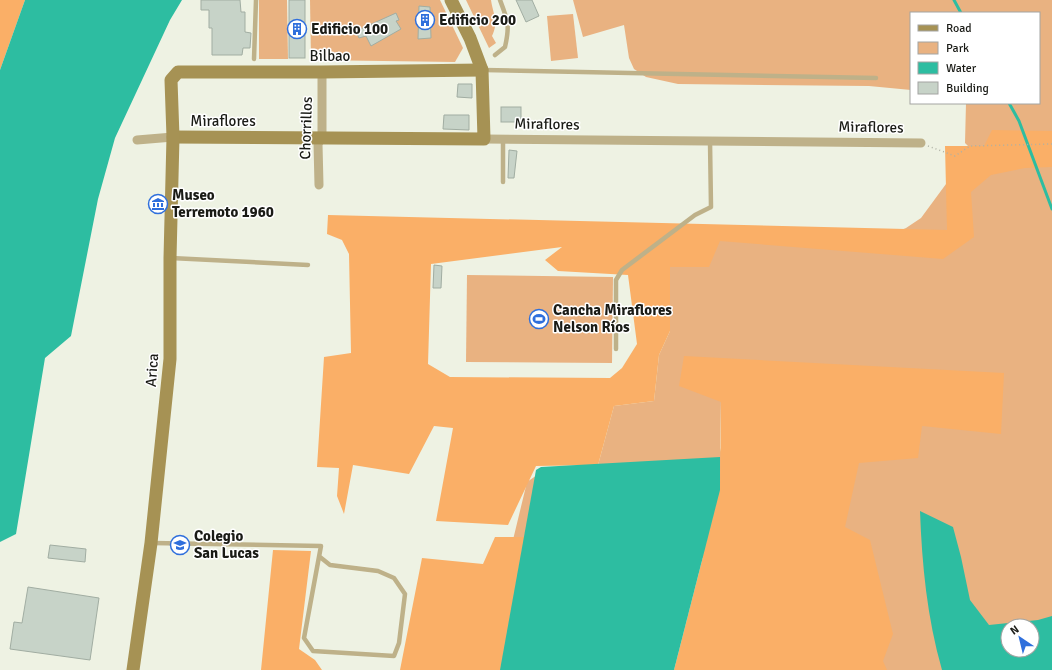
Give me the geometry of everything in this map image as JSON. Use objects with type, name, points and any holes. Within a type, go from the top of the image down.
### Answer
[{"type":"main road","points":[[451,0],[470,38],[482,70],[484,139]]},
{"type":"main road","name":"Bilbao","points":[[178,72],[482,70]]},
{"type":"main road","name":"Arica","points":[[133,670],[151,543],[170,359],[170,258],[173,138],[171,80],[178,72]]},
{"type":"main road","name":"Miraflores","points":[[173,138],[322,137],[484,139]]},
{"type":"street","name":"Chorrillos","points":[[319,186],[318,144],[322,137],[322,72]]},
{"type":"street","points":[[138,140],[173,138]]},
{"type":"street","name":"Miraflores","points":[[484,139],[921,143]]},
{"type":"lane","points":[[254,59],[256,0]]},
{"type":"lane","points":[[495,55],[506,47],[509,29],[509,24],[500,0]]},
{"type":"lane","points":[[482,70],[876,78]]},
{"type":"lane","points":[[503,139],[503,182]]},
{"type":"lane","points":[[616,349],[616,280],[622,270],[696,215],[711,207],[710,142]]},
{"type":"lane","points":[[170,258],[308,264]]},
{"type":"lane","points":[[151,543],[321,546],[304,638],[313,651],[394,656],[399,643],[405,594],[394,578],[378,571],[330,565],[320,557]]},
{"type":"path","points":[[921,143],[955,156],[970,146],[1052,144]]},
{"type":"green space","points":[[259,0],[287,0],[288,59],[259,59]]},
{"type":"green space","points":[[310,0],[440,0],[463,48],[455,62],[311,60]]},
{"type":"green space","points":[[466,0],[491,0],[495,18],[495,26],[492,36],[496,43],[489,48]]},
{"type":"green space","points":[[573,0],[1052,0],[1052,148],[969,147],[965,143],[966,104],[1040,104],[1040,12],[910,12],[910,90],[869,86],[678,84],[646,77],[634,69],[629,58],[624,25],[583,37]]},
{"type":"green space","points":[[573,14],[578,58],[551,61],[547,16]]},
{"type":"green space","points":[[1052,163],[1052,670],[752,670],[706,559],[702,558],[659,670],[489,670],[512,544],[527,482],[540,473],[719,458],[598,465],[614,406],[654,401],[659,355],[670,331],[670,267],[717,236],[882,238],[906,228],[921,218],[946,184],[964,171]],"holes":[[[721,401],[729,416],[720,452]]]},
{"type":"green space","name":"Cancha Miraflores Nelson Ríos","points":[[467,275],[613,277],[612,363],[466,362]]},
{"type":"shaded area","points":[[0,0],[25,0],[0,70]]},
{"type":"shaded area","points":[[992,130],[1052,131],[1052,167],[1025,168],[991,175],[971,192],[974,237],[943,259],[720,241],[709,267],[670,267],[670,331],[659,355],[654,401],[614,406],[598,465],[536,466],[508,525],[436,521],[453,428],[434,426],[409,474],[353,465],[344,514],[337,496],[339,468],[317,467],[324,357],[351,353],[349,254],[342,240],[327,234],[328,215],[947,230],[945,146],[984,146]],"holes":[[[562,247],[545,260],[558,271],[628,275],[637,344],[622,368],[610,378],[450,377],[428,364],[431,264]]]},
{"type":"shaded area","points":[[684,356],[1004,373],[1001,434],[922,426],[918,458],[859,463],[845,527],[870,540],[893,634],[883,661],[887,670],[674,670],[720,490],[721,402],[679,386]]},
{"type":"shaded area","points":[[495,537],[524,537],[500,670],[400,670],[422,558],[483,564]]},
{"type":"shaded area","points":[[273,550],[311,551],[299,649],[315,660],[322,670],[261,670]]},
{"type":"water","points":[[25,0],[182,0],[170,20],[115,138],[98,199],[71,336],[45,358],[16,534],[0,542],[0,70]]},
{"type":"water","points":[[720,457],[720,490],[674,670],[500,670],[536,470],[541,467]]},
{"type":"water","points":[[920,511],[953,527],[970,600],[989,625],[1000,624],[1000,658],[1040,658],[1040,619],[1052,616],[1052,670],[942,670],[929,611],[924,571]]},
{"type":"building","points":[[201,0],[240,0],[241,12],[245,12],[245,32],[251,33],[250,48],[243,48],[242,55],[212,55],[212,28],[209,28],[209,10],[201,10]]},
{"type":"building","name":"Edificio 100","points":[[289,0],[305,0],[305,58],[289,58]]},
{"type":"building","points":[[516,0],[532,0],[539,16],[526,22]]},
{"type":"building","name":"Edificio 200","points":[[419,6],[430,7],[431,38],[418,39]]},
{"type":"building","points":[[396,13],[399,20],[396,21],[401,29],[371,46],[366,36],[359,38],[356,31]]},
{"type":"building","points":[[458,84],[472,84],[472,98],[457,97]]},
{"type":"building","points":[[501,107],[521,107],[521,122],[501,122]]},
{"type":"building","points":[[444,115],[469,115],[469,130],[443,129]]},
{"type":"building","points":[[509,150],[517,151],[514,178],[508,178]]},
{"type":"building","points":[[434,265],[442,266],[441,288],[433,288]]},
{"type":"building","points":[[50,545],[86,549],[85,562],[48,558]]},
{"type":"building","points":[[28,587],[99,598],[90,660],[10,649],[14,622],[22,623]]},
{"type":"waterway","points":[[954,0],[960,12]]},
{"type":"waterway","points":[[1010,104],[1019,121],[1052,209]]},
{"type":"place","name":"Edificio 200","points":[[425,20]]},
{"type":"place","name":"Edificio 100","points":[[297,29]]},
{"type":"place","name":"Museo Terremoto 1960","points":[[158,204]]},
{"type":"place","name":"Cancha Miraflores Nelson Ríos","points":[[539,319]]},
{"type":"place","name":"Colegio San Lucas","points":[[180,545]]}]
